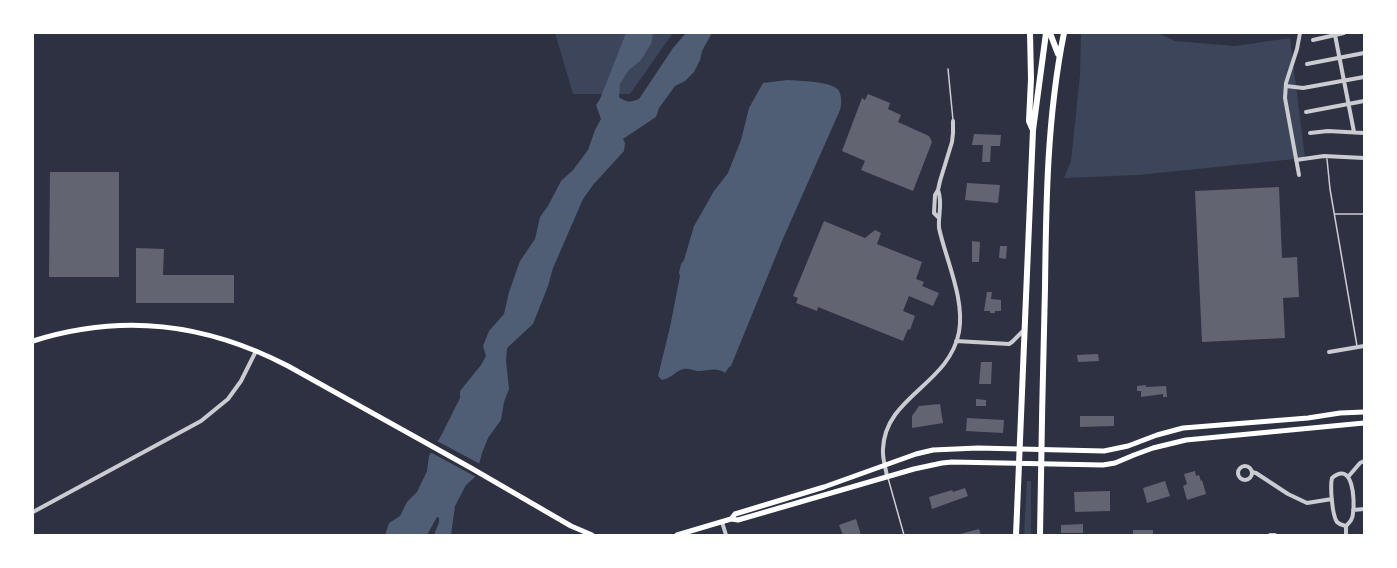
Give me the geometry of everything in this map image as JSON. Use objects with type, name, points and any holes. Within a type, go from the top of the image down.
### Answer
[{"type":"main road","points":[[1030,33],[1029,121],[1033,130]]},
{"type":"main road","points":[[1016,535],[1033,130],[1048,33]]},
{"type":"main road","points":[[1048,33],[1059,58]]},
{"type":"main road","points":[[1040,535],[1047,175],[1059,58],[1064,33]]},
{"type":"main road","points":[[33,341],[71,331],[134,325],[179,328],[221,338],[288,366],[571,526],[592,535]]},
{"type":"main road","points":[[731,519],[735,514],[824,487],[916,454],[942,449],[1104,452],[1183,428],[1364,412]]},
{"type":"main road","points":[[678,535],[942,463],[1103,465],[1115,463],[1153,448],[1197,438],[1364,423]]},
{"type":"street","points":[[1299,175],[1285,98],[1300,33]]},
{"type":"street","points":[[1312,40],[1344,33]]},
{"type":"street","points":[[1335,35],[1354,132]]},
{"type":"street","points":[[1307,64],[1364,53]]},
{"type":"street","points":[[1286,86],[1303,88],[1364,76]]},
{"type":"street","points":[[1306,112],[1364,101]]},
{"type":"street","points":[[887,477],[883,445],[894,417],[906,401],[943,367],[956,341],[960,312],[958,297],[938,217],[941,213],[941,197],[938,190],[954,133],[953,121]]},
{"type":"street","points":[[1310,133],[1364,132]]},
{"type":"street","points":[[1296,160],[1327,156],[1364,158]]},
{"type":"street","points":[[956,341],[1009,344],[1025,328]]},
{"type":"street","points":[[1329,352],[1364,346]]},
{"type":"street","points":[[33,512],[201,422],[228,399],[241,381],[256,351]]},
{"type":"street","points":[[1348,477],[1364,461]]},
{"type":"street","points":[[1252,472],[1256,472],[1288,494],[1307,503],[1332,499]]},
{"type":"street","points":[[1346,526],[1336,521],[1332,499],[1332,478],[1339,473],[1348,477],[1352,485],[1353,510],[1352,518],[1346,526],[1346,535]]},
{"type":"street","points":[[1353,510],[1364,509]]},
{"type":"street","points":[[722,522],[726,535]]},
{"type":"street","points":[[1269,535],[1275,535]]},
{"type":"lane","points":[[948,69],[953,121]]},
{"type":"lane","points":[[1327,156],[1357,347]]},
{"type":"lane","points":[[1335,214],[1364,214]]},
{"type":"lane","points":[[887,477],[904,535]]},
{"type":"shaded area","points":[[555,33],[673,33],[630,94],[573,94]]},
{"type":"shaded area","points":[[626,33],[653,33],[651,44],[641,60],[628,71],[620,84],[619,97],[631,101],[639,99],[673,48],[686,33],[712,33],[694,72],[685,81],[675,86],[659,108],[656,117],[623,139],[624,151],[583,199],[553,268],[533,324],[507,348],[509,389],[501,420],[488,438],[476,476],[466,485],[455,506],[451,535],[434,535],[439,522],[437,517],[427,535],[385,535],[389,523],[400,516],[407,502],[417,492],[427,471],[429,456],[460,398],[460,391],[486,356],[483,346],[489,331],[504,314],[520,261],[535,239],[540,217],[561,181],[573,170],[588,150],[601,119],[596,105]]},
{"type":"shaded area","points":[[1081,33],[1158,33],[1175,41],[1235,46],[1290,38],[1305,158],[1138,175],[1064,178],[1071,161],[1080,75]]},
{"type":"shaded area","points":[[788,80],[820,83],[836,88],[840,95],[840,110],[782,241],[731,366],[725,373],[718,370],[683,369],[662,380],[658,376],[670,327],[679,273],[694,226],[714,191],[728,173],[741,140],[749,108],[763,83]]},
{"type":"shaded area","points":[[1027,481],[1031,481],[1031,535],[1024,535]]},
{"type":"pier","points":[[435,440],[482,465],[478,478],[428,451]]},
{"type":"building","points":[[868,94],[890,103],[888,109],[901,115],[898,122],[929,136],[932,142],[913,191],[861,170],[865,161],[842,151],[862,98],[865,100]]},
{"type":"building","points":[[974,134],[1001,135],[1000,146],[991,146],[990,162],[982,162],[983,145],[972,145]]},
{"type":"building","points":[[50,172],[119,172],[119,277],[49,277]]},
{"type":"building","points":[[967,183],[1000,185],[998,203],[965,200]]},
{"type":"building","points":[[1279,187],[1282,258],[1297,257],[1299,297],[1283,298],[1285,338],[1202,342],[1195,191]]},
{"type":"building","points":[[824,221],[865,238],[875,230],[881,233],[877,244],[922,262],[916,279],[924,282],[922,286],[939,293],[933,306],[909,296],[903,311],[915,316],[903,341],[818,307],[817,311],[796,303],[798,298],[793,296]]},
{"type":"building","points":[[972,241],[980,242],[979,262],[972,262]]},
{"type":"building","points":[[1000,246],[1007,246],[1006,259],[999,258]]},
{"type":"building","points":[[136,248],[164,249],[163,275],[234,275],[234,303],[136,303]]},
{"type":"building","points":[[987,292],[992,292],[991,299],[1001,300],[1001,311],[990,313],[990,311],[984,311]]},
{"type":"building","points":[[1098,354],[1099,361],[1078,362],[1077,355]]},
{"type":"building","points":[[981,362],[992,362],[991,384],[979,384]]},
{"type":"building","points":[[1146,385],[1146,387],[1166,386],[1167,397],[1163,397],[1163,394],[1141,397],[1141,391],[1137,391],[1137,386]]},
{"type":"building","points":[[976,399],[986,400],[986,406],[976,406]]},
{"type":"building","points":[[940,404],[943,423],[912,428],[912,416],[919,406]]},
{"type":"building","points":[[1080,416],[1114,416],[1114,426],[1080,427]]},
{"type":"building","points":[[967,418],[1004,420],[1003,433],[966,431]]},
{"type":"building","points":[[1195,471],[1196,476],[1199,475],[1202,480],[1206,494],[1187,500],[1183,486],[1187,484],[1184,474]]},
{"type":"building","points":[[1165,481],[1170,496],[1147,503],[1143,488]]},
{"type":"building","points":[[965,488],[968,496],[932,509],[929,497]]},
{"type":"building","points":[[1110,491],[1110,511],[1075,512],[1074,492]]},
{"type":"building","points":[[856,519],[861,535],[843,535],[839,525]]},
{"type":"building","points":[[1083,524],[1083,533],[1061,533],[1061,525]]},
{"type":"building","points":[[979,529],[981,535],[960,535],[960,534]]},
{"type":"building","points":[[1133,530],[1153,530],[1153,535],[1133,535]]}]
